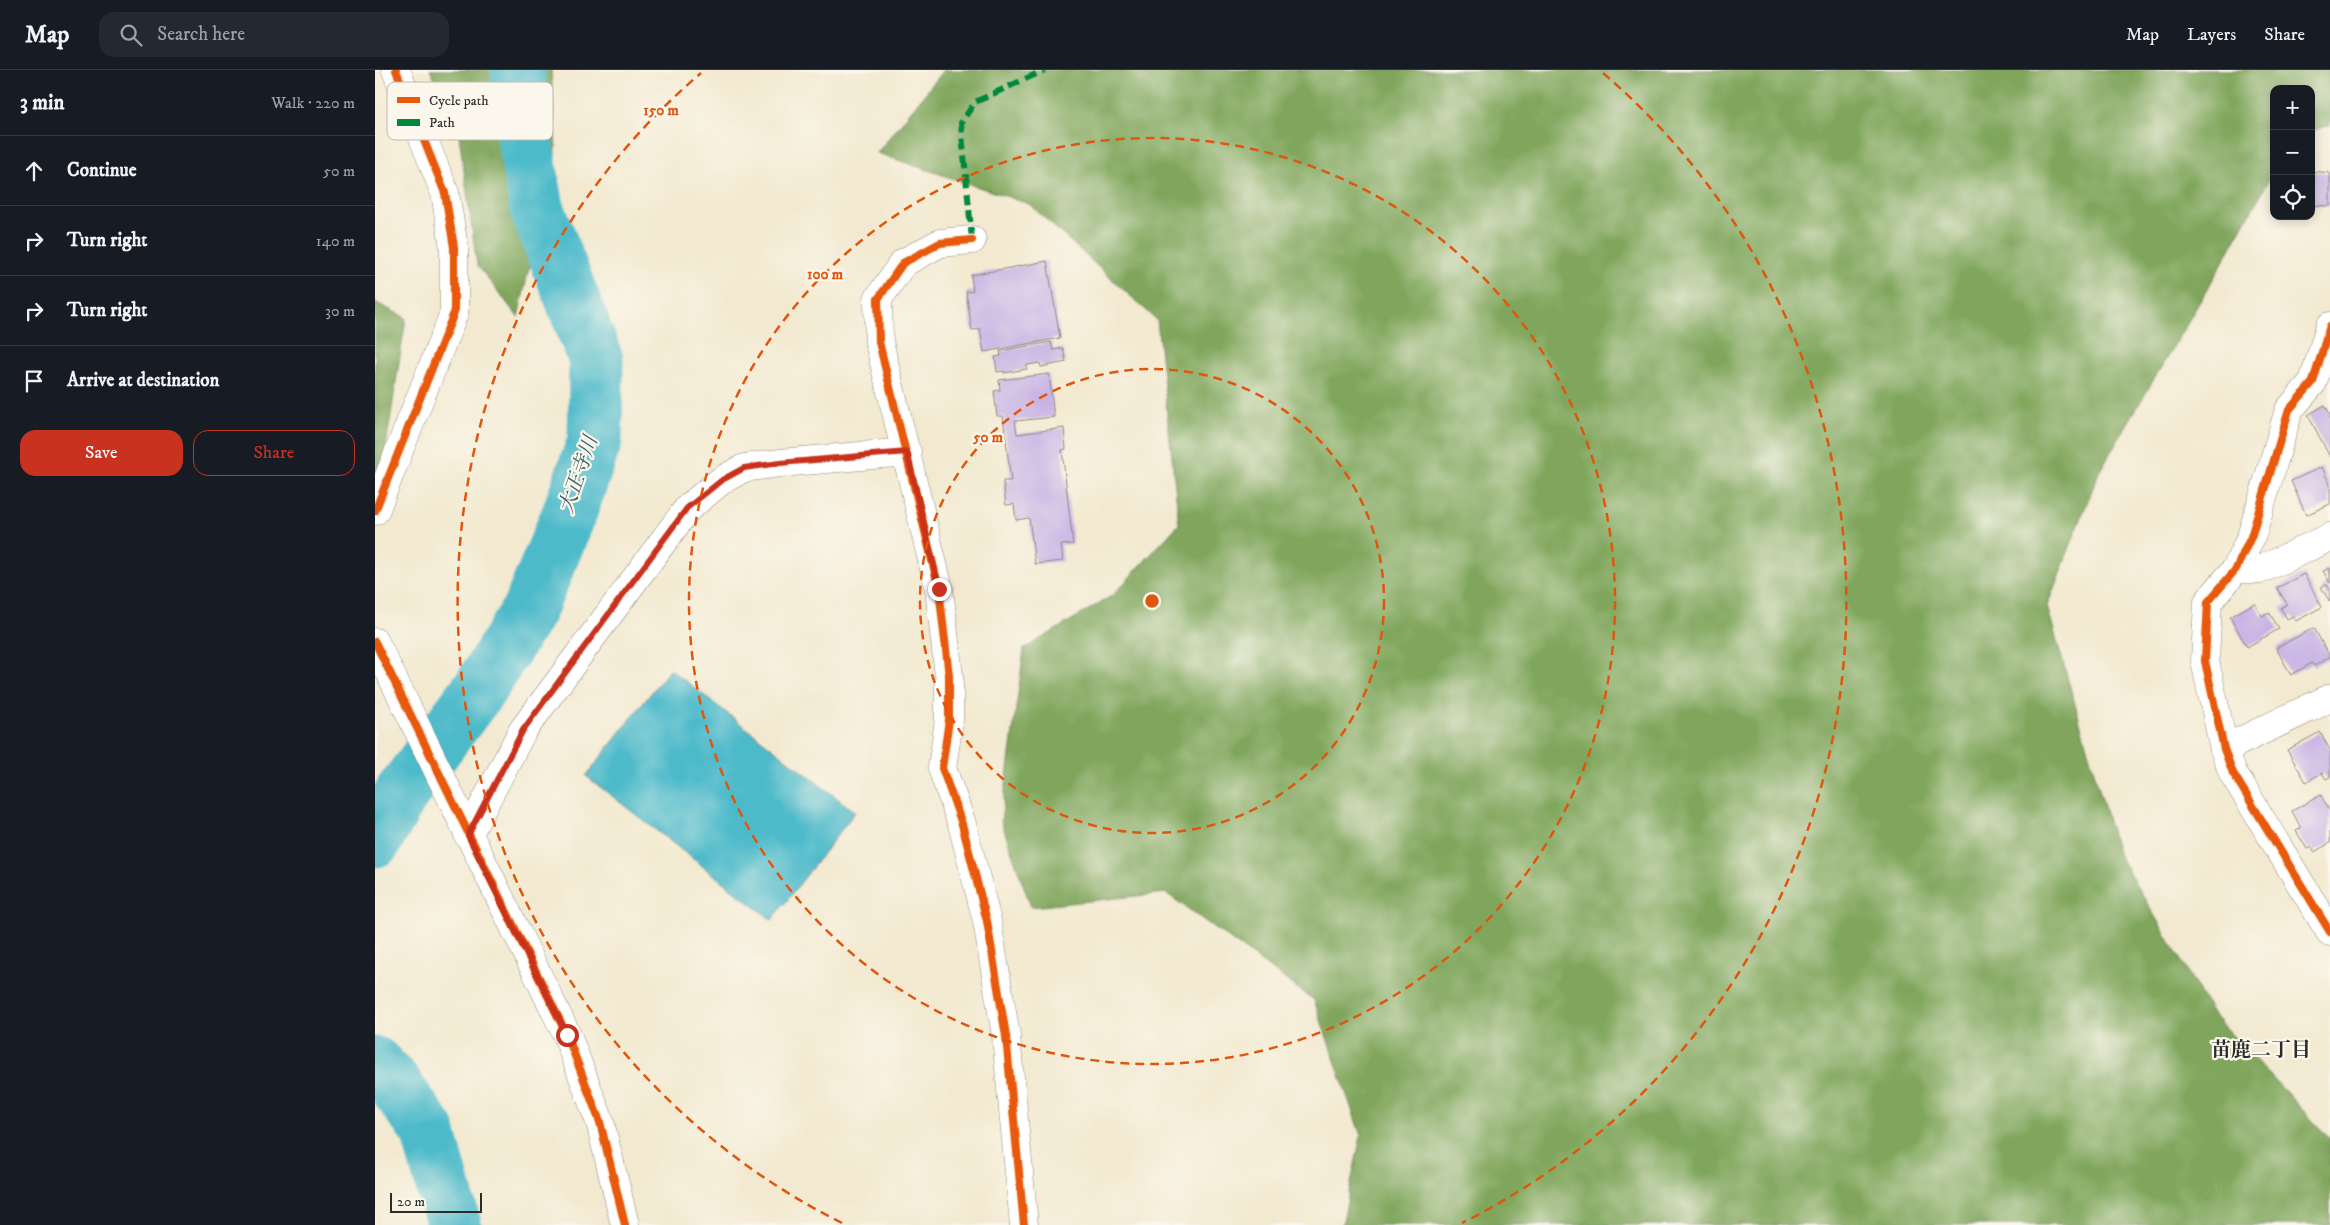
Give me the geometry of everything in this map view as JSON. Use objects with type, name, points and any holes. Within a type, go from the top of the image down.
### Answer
[{"type":"street","points":[[395,70],[400,82]]},
{"type":"street","points":[[375,511],[454,313],[454,247],[445,193],[423,140]]},
{"type":"street","points":[[972,240],[940,243],[903,263],[878,299],[879,342],[939,589],[949,676],[949,720],[942,768],[962,824],[987,921],[1006,1036],[1024,1225]]},
{"type":"street","points":[[2330,326],[2322,378],[2289,410],[2251,537],[2236,569],[2207,602],[2205,661],[2224,749],[2233,772],[2320,891],[2330,932]]},
{"type":"street","points":[[468,835],[523,730],[687,508],[722,480],[744,468],[907,452]]},
{"type":"street","points":[[2236,569],[2262,569],[2330,537]]},
{"type":"street","points":[[375,642],[567,1035],[600,1122],[625,1225]]},
{"type":"street","points":[[2224,749],[2330,698]]},
{"type":"green space","points":[[430,70],[551,70],[552,82],[436,82]]},
{"type":"green space","points":[[944,70],[2330,70],[2330,125],[2315,130],[2315,85],[2270,85],[2270,178],[2219,269],[2099,472],[2047,606],[2117,852],[2213,1015],[2330,1139],[2330,1225],[1342,1225],[1361,1136],[1314,1000],[1166,893],[1031,907],[1001,821],[1024,649],[1113,595],[1179,524],[1157,320],[1029,204],[877,153]]},
{"type":"green space","points":[[553,102],[556,149],[518,317],[477,265],[460,140],[553,140]]},
{"type":"green space","points":[[375,302],[406,318],[375,517]]},
{"type":"water","points":[[670,669],[855,812],[772,920],[586,776]]},
{"type":"building","points":[[2315,171],[2330,173],[2330,206],[2315,205]]},
{"type":"building","points":[[1047,261],[1060,338],[984,352],[980,329],[972,330],[966,292],[973,291],[971,275]]},
{"type":"building","points":[[1051,342],[1053,350],[1063,348],[1066,362],[1041,367],[1040,363],[1027,365],[1027,369],[1004,373],[1004,371],[997,372],[995,357],[1001,356],[1000,351]]},
{"type":"building","points":[[1049,374],[1054,417],[1015,421],[1017,434],[1064,428],[1066,449],[1062,450],[1073,544],[1061,545],[1063,561],[1035,564],[1029,518],[1016,520],[1014,504],[1006,505],[1003,481],[1011,481],[1003,416],[997,416],[994,391],[1000,390],[999,380]]},
{"type":"building","points":[[2325,405],[2330,414],[2330,457],[2308,415]]},
{"type":"building","points":[[2322,467],[2330,485],[2330,504],[2306,515],[2291,481]]},
{"type":"building","points":[[2330,568],[2330,583],[2323,571]]},
{"type":"building","points":[[2304,574],[2322,607],[2296,621],[2293,616],[2287,619],[2281,608],[2287,604],[2277,588]]},
{"type":"building","points":[[2327,584],[2330,590],[2330,602],[2321,587]]},
{"type":"building","points":[[2255,603],[2262,616],[2269,612],[2279,629],[2247,647],[2230,617]]},
{"type":"building","points":[[2314,628],[2330,657],[2314,666],[2312,663],[2291,675],[2276,648]]},
{"type":"building","points":[[2320,732],[2330,750],[2330,777],[2326,779],[2322,773],[2306,782],[2287,750]]},
{"type":"building","points":[[2321,795],[2330,812],[2330,843],[2314,852],[2312,847],[2307,849],[2296,831],[2301,828],[2292,811]]},
{"type":"waterway","name":"大正寺川","points":[[518,70],[519,82]]},
{"type":"waterway","name":"大正寺川","points":[[375,840],[403,791],[480,688],[530,608],[569,514],[595,440],[596,360],[537,208],[525,140]]},
{"type":"waterway","name":"大正寺川","points":[[375,1064],[392,1081],[428,1131],[454,1225]]},
{"type":"marked path","points":[[972,240],[961,123],[975,102],[1045,70]]},
{"type":"cycle path","points":[[396,70],[401,82]]},
{"type":"cycle path","points":[[375,511],[454,313],[454,247],[445,193],[424,140]]},
{"type":"cycle path","points":[[972,240],[940,243],[903,263],[878,299],[879,342],[939,589],[949,676],[949,720],[942,768],[962,824],[987,921],[1006,1036],[1024,1225]]},
{"type":"cycle path","points":[[2330,326],[2313,382],[2289,410],[2251,537],[2236,569],[2208,602],[2205,661],[2224,749],[2233,773],[2330,932]]},
{"type":"cycle path","points":[[375,642],[567,1035],[600,1122],[625,1225]]},
{"type":"district","name":"苗鹿二丁目","points":[[2261,1050]]},
{"type":"route","points":[[567,1035],[468,835],[523,730],[687,508],[722,480],[744,468],[907,452],[939,589]]}]
